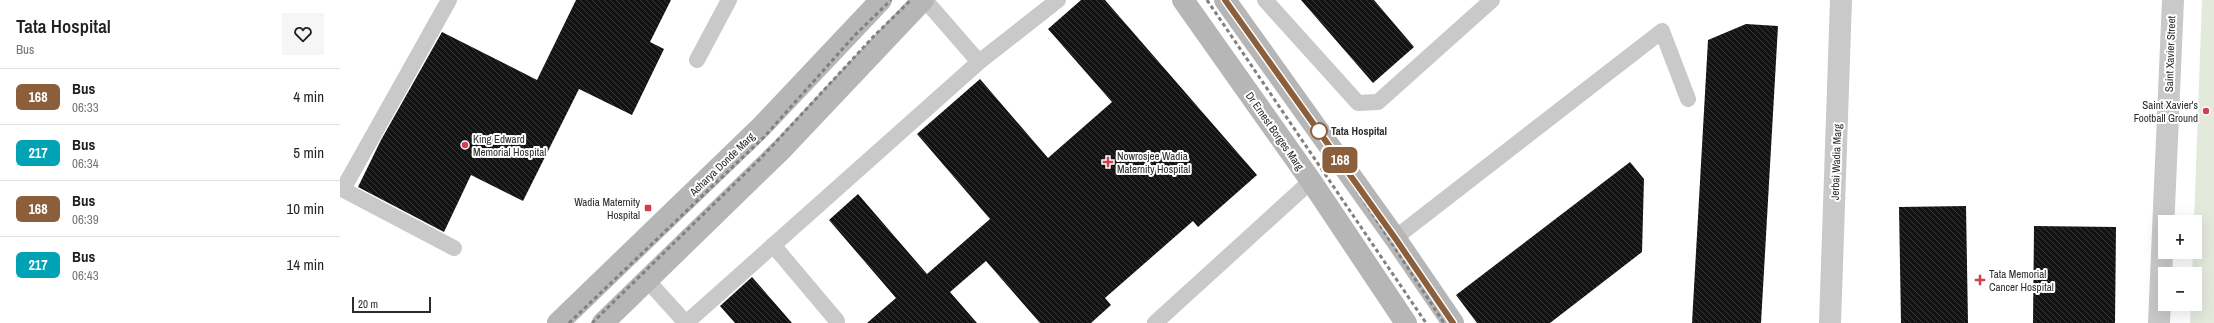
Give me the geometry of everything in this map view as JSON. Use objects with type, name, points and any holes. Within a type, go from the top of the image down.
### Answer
[{"type":"main road","points":[[603,323],[783,148],[924,0]]},
{"type":"main road","name":"Dr Ernest Borges Marg","points":[[1183,0],[1310,181],[1406,323]]},
{"type":"main road","points":[[1224,0],[1395,238],[1444,320]]},
{"type":"main road","name":"Acharya Donde Marg","points":[[558,323],[761,127],[877,1]]},
{"type":"main road","points":[[712,175],[731,198]]},
{"type":"street","name":"Jerbai Wadia Marg","points":[[1830,323],[1841,0]]},
{"type":"street","name":"Saint Xavier Street","points":[[2159,323],[2173,0]]},
{"type":"lane","points":[[449,0],[341,188],[454,248]]},
{"type":"lane","points":[[697,60],[729,0]]},
{"type":"lane","points":[[924,0],[979,62]]},
{"type":"lane","points":[[647,280],[686,323],[979,62],[1058,0]]},
{"type":"lane","points":[[1264,0],[1358,103],[1378,102],[1492,0]]},
{"type":"lane","points":[[1395,238],[1662,31],[1688,99]]},
{"type":"lane","points":[[1156,323],[1310,181]]},
{"type":"lane","points":[[773,245],[837,321]]},
{"type":"shaded area","name":"Saint Xavier's Football Ground","points":[[2202,0],[2214,0],[2214,323],[2190,323],[2191,311],[2202,311],[2202,267],[2192,267],[2193,259],[2202,259],[2202,215],[2194,215]]},
{"type":"building","name":"King Edward Memorial Hospital","points":[[576,0],[671,0],[650,42],[664,49],[632,115],[579,89],[523,201],[471,175],[444,232],[358,187],[381,140],[442,32],[537,80]]},
{"type":"building","points":[[1081,0],[1105,0],[1257,175],[1198,227],[1193,221],[1105,298],[1111,305],[1091,323],[1040,323],[986,261],[950,292],[977,323],[867,323],[896,298],[829,220],[858,194],[927,274],[990,219],[917,134],[980,79],[1048,158],[1112,102],[1048,29]]},
{"type":"building","points":[[1301,0],[1374,0],[1414,47],[1373,83]]},
{"type":"building","points":[[1746,24],[1778,26],[1761,323],[1692,323],[1708,40]]},
{"type":"building","points":[[1630,162],[1644,179],[1642,252],[1550,323],[1477,323],[1456,295]]},
{"type":"building","points":[[1966,206],[1968,323],[1901,323],[1899,207]]},
{"type":"building","points":[[2034,226],[2116,227],[2115,323],[2033,323]]},
{"type":"building","points":[[752,277],[792,323],[735,323],[720,306]]},
{"type":"railway","points":[[569,323],[764,137],[855,35],[891,0]]},
{"type":"railway","points":[[592,323],[762,157],[874,36],[911,0]]},
{"type":"railway","points":[[1207,0],[1426,323]]},
{"type":"railway","points":[[1226,0],[1324,140],[1444,323]]},
{"type":"bus line","name":"168","points":[[1225,0],[1395,238],[1453,323]]},
{"type":"place","name":"Saint Xavier's Football Ground","points":[[2206,111]]},
{"type":"place","name":"Tata Hospital","points":[[1319,131]]},
{"type":"place","name":"King Edward Memorial Hospital","points":[[465,145]]},
{"type":"place","name":"Nowrosjee Wadia Maternity Hospital","points":[[1108,162]]},
{"type":"place","name":"Wadia Maternity Hospital","points":[[648,208]]},
{"type":"place","name":"Tata Memorial Cancer Hospital","points":[[1980,280]]}]
